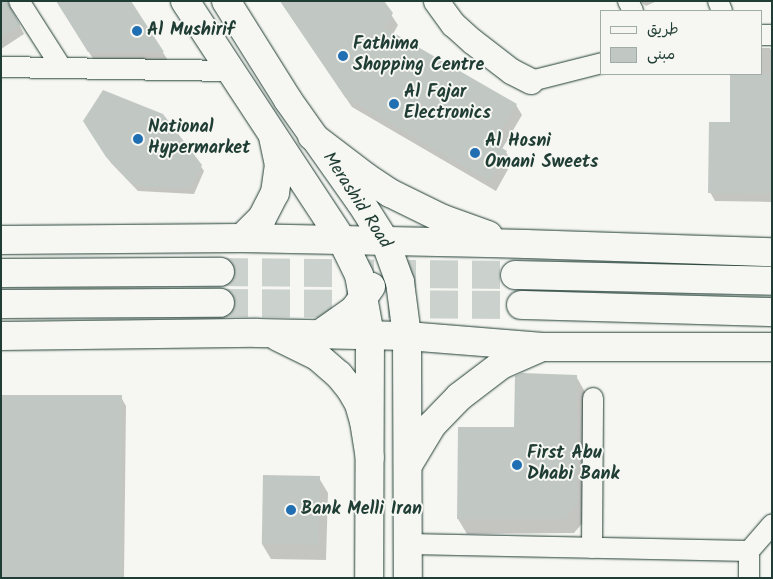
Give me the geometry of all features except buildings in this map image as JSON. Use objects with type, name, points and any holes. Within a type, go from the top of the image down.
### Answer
[{"type":"main road","name":"Merashid Road","points":[[185,1],[229,71],[342,240],[359,275],[370,336],[369,578]]},
{"type":"main road","name":"Merashid Road","points":[[226,1],[312,136],[361,203],[385,241],[396,272],[405,312],[406,336],[408,578]]},
{"type":"main road","points":[[312,136],[366,178],[416,207],[470,229],[526,244]]},
{"type":"main road","points":[[242,238],[262,218],[275,193],[279,165],[273,137]]},
{"type":"main road","points":[[1,240],[242,238],[526,244],[772,252]]},
{"type":"main road","points":[[320,334],[344,320],[364,299],[381,266],[385,241]]},
{"type":"main road","points":[[370,336],[378,302],[396,272],[422,250],[438,242]]},
{"type":"main road","points":[[1,273],[220,272]]},
{"type":"main road","points":[[516,276],[772,281]]},
{"type":"main road","points":[[1,304],[220,304]]},
{"type":"main road","points":[[522,305],[772,312]]},
{"type":"main road","points":[[257,333],[273,336],[303,347],[339,375],[359,404],[364,421],[370,458]]},
{"type":"main road","points":[[1,336],[257,333],[406,336],[543,347],[772,347]]},
{"type":"main road","points":[[408,465],[432,425],[459,397],[482,377],[502,365],[543,347]]},
{"type":"street","points":[[19,1],[60,67]]},
{"type":"street","points":[[436,1],[452,24],[472,42],[511,71],[531,81],[600,64]]},
{"type":"street","points":[[1,67],[229,71]]},
{"type":"street","points":[[592,548],[593,398]]},
{"type":"street","points":[[749,578],[748,551],[772,525]]},
{"type":"street","points":[[408,544],[748,551]]},
{"type":"tunnel","points":[[220,272],[515,275]]},
{"type":"tunnel","points":[[220,303],[521,305]]},
{"type":"place","name":"Al Mushirif","points":[[137,31]]},
{"type":"place","name":"Fathima Shopping Centre","points":[[343,56]]},
{"type":"place","name":"Al Fajar Electronics","points":[[394,104]]},
{"type":"place","name":"National Hypermarket","points":[[138,139]]},
{"type":"place","name":"Al Hosni Omani Sweets","points":[[475,153]]},
{"type":"place","name":"First Abu Dhabi Bank","points":[[517,465]]},
{"type":"place","name":"Bank Melli Iran","points":[[291,510]]}]
